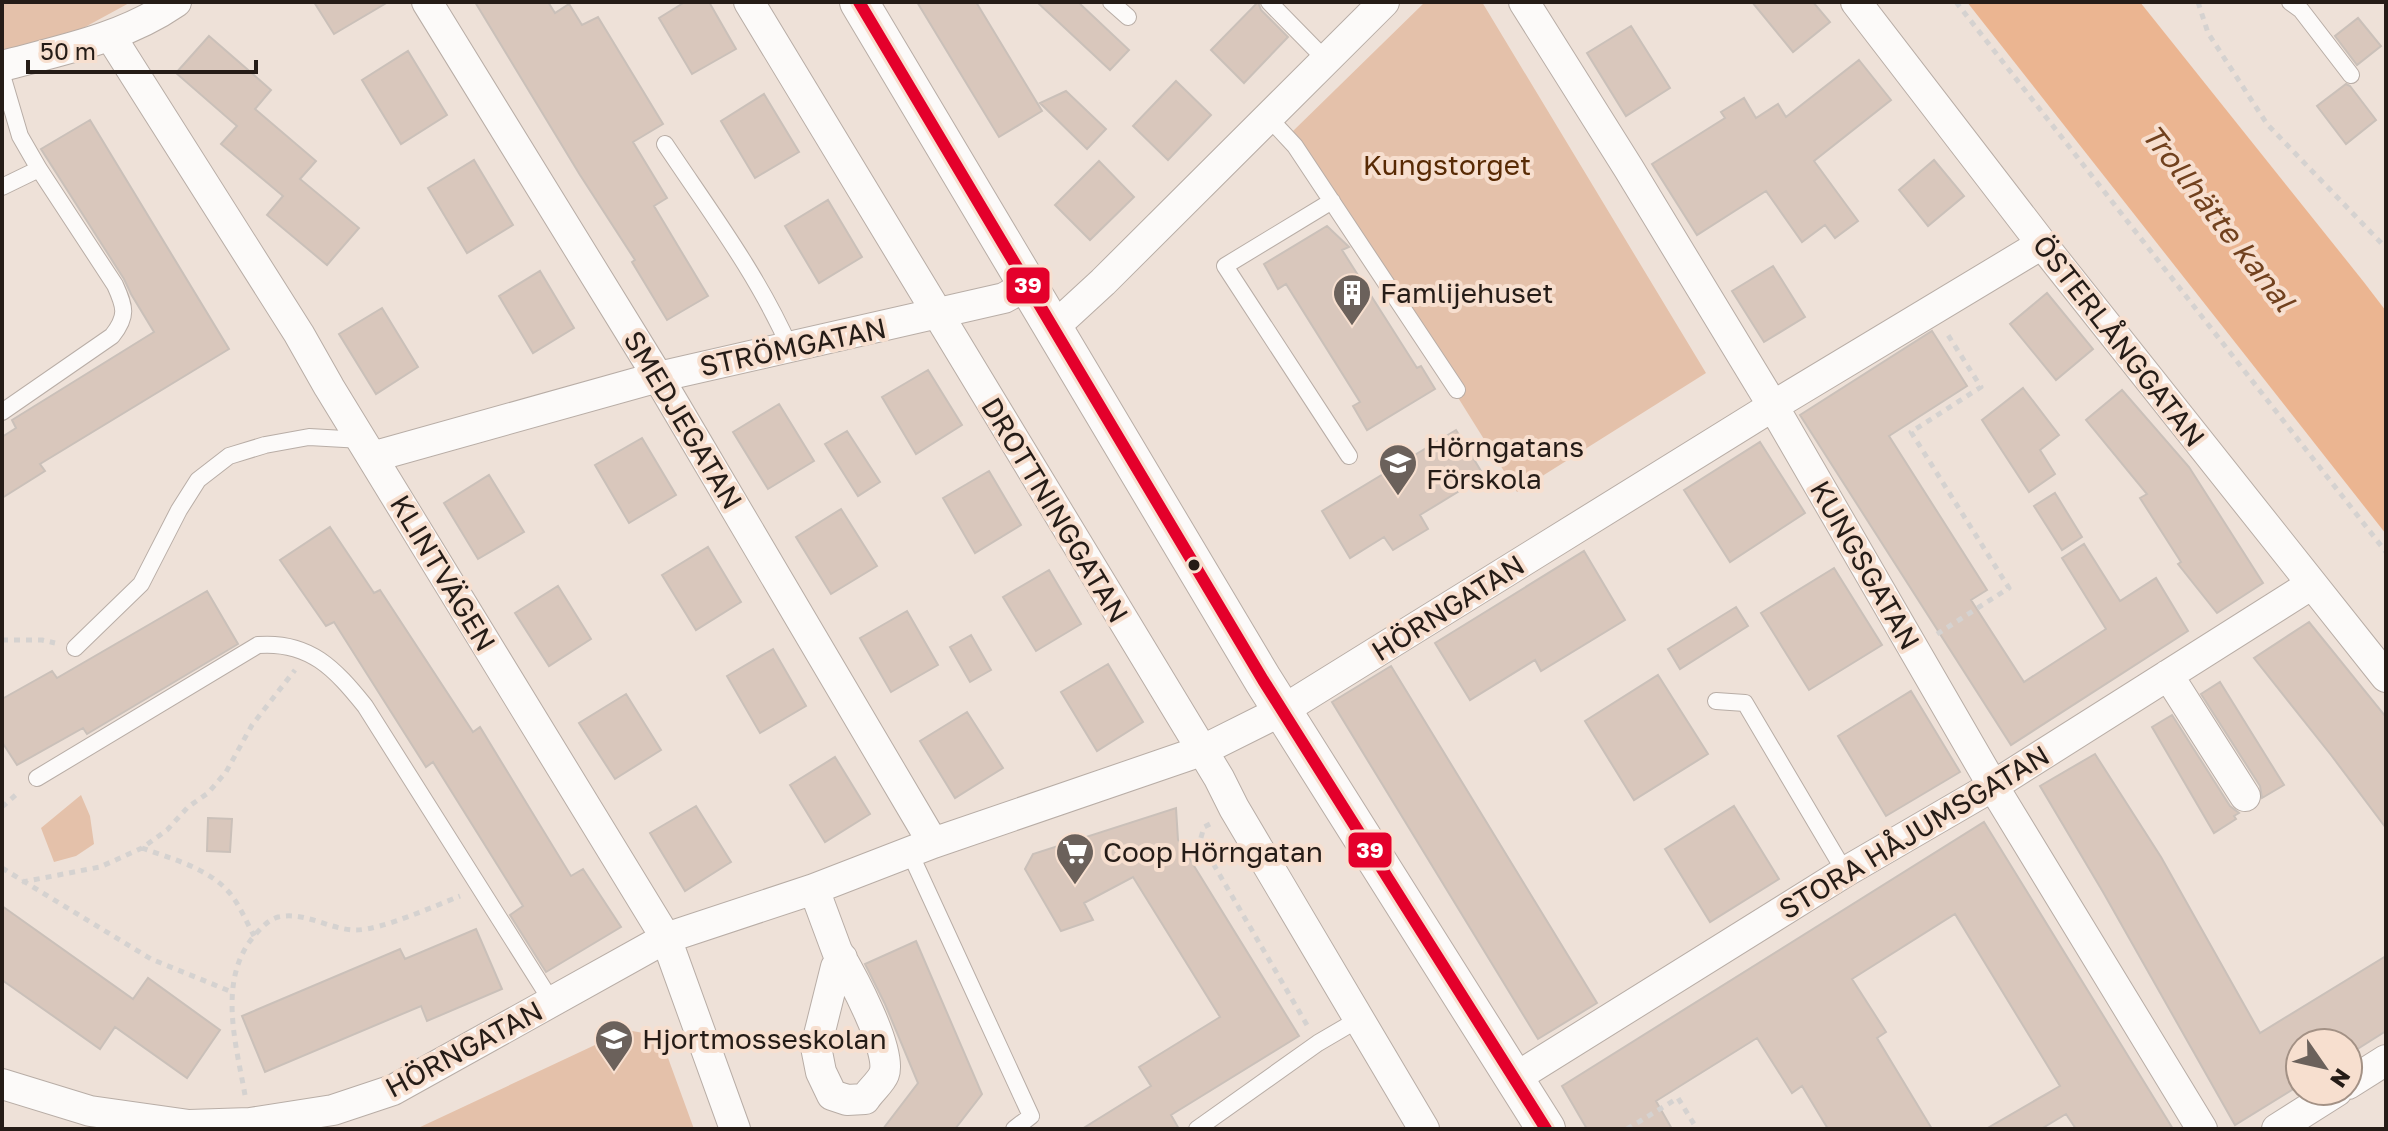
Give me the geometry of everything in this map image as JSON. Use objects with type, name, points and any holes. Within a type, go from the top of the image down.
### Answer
[{"type":"street","points":[[2,66],[111,37],[176,2]]},
{"type":"street","name":"SMEDJEGATAN","points":[[427,2],[658,377],[921,848]]},
{"type":"street","name":"DROTTNINGGATAN","points":[[749,2],[1219,778],[1424,1129]]},
{"type":"street","points":[[1053,328],[1384,2]]},
{"type":"street","name":"KUNGSGATAN","points":[[1524,2],[1773,406],[1993,786],[2202,1129]]},
{"type":"street","name":"ÖSTERLÅNGGATAN","points":[[1856,2],[2042,244],[2386,677]]},
{"type":"street","points":[[864,4],[1053,328],[1283,710],[1546,1129]]},
{"type":"street","name":"KLINTVÄGEN","points":[[111,37],[299,334],[666,938],[735,1129]]},
{"type":"street","name":"HÖRNGATAN","points":[[2,1084],[90,1111],[189,1125],[250,1123],[333,1110],[393,1090],[666,938],[814,889],[921,848],[1201,751],[1283,710],[1773,406],[2042,244]]},
{"type":"street","name":"STRÖMGATAN","points":[[367,449],[658,377],[937,315],[1004,298],[1028,285]]},
{"type":"street","name":"STORA HÅJUMSGATAN","points":[[1515,1078],[1845,872],[1993,786],[2312,584]]},
{"type":"street","points":[[2168,675],[2245,796]]},
{"type":"street","points":[[814,889],[842,958]]},
{"type":"street","points":[[2364,1074],[2386,1060]]},
{"type":"street","points":[[2277,1129],[2312,1107]]},
{"type":"lane","points":[[1111,2],[1128,17]]},
{"type":"lane","points":[[1269,2],[1326,60]]},
{"type":"lane","points":[[2290,2],[2301,10],[2351,75]]},
{"type":"lane","points":[[2,75],[20,136],[124,304],[122,323],[112,336],[2,412]]},
{"type":"lane","points":[[1268,117],[1295,146],[1457,390]]},
{"type":"lane","points":[[665,144],[768,302],[790,348]]},
{"type":"lane","points":[[2,187],[39,169]]},
{"type":"lane","points":[[1332,201],[1225,266],[1349,456]]},
{"type":"lane","points":[[75,648],[141,584],[198,480],[229,456],[309,437],[367,449]]},
{"type":"lane","points":[[37,778],[258,645],[278,643],[309,654],[343,679],[365,706],[552,1002]]},
{"type":"lane","points":[[1716,701],[1745,703],[1845,872]]},
{"type":"lane","points":[[921,848],[1031,1116],[1014,1129]]},
{"type":"lane","points":[[1197,1129],[1318,1043],[1359,1019]]},
{"type":"path","points":[[1956,2],[2386,552]]},
{"type":"path","points":[[2198,2],[2208,33],[2267,124],[2386,248]]},
{"type":"path","points":[[1914,650],[2009,588],[1911,432],[1981,387],[1933,310]]},
{"type":"path","points":[[2,640],[42,640],[75,648]]},
{"type":"path","points":[[22,882],[100,867],[142,848],[167,830],[226,772],[252,725],[309,654]]},
{"type":"path","points":[[1234,808],[1204,827],[1200,841],[1318,1043]]},
{"type":"path","points":[[142,848],[190,866],[216,881],[232,895],[254,936]]},
{"type":"path","points":[[2,868],[151,959],[232,992]]},
{"type":"path","points":[[250,1123],[231,1019],[232,992],[244,953],[263,925],[276,917],[296,917],[346,929],[371,928],[480,888]]},
{"type":"path","points":[[1627,1129],[1678,1098],[1697,1129]]},
{"type":"green space","points":[[2,2],[131,2],[52,45],[2,53]]},
{"type":"green space","name":"Kungstorget","points":[[1425,2],[1482,2],[1706,373],[1517,492],[1292,132]]},
{"type":"green space","points":[[81,795],[90,816],[94,844],[76,856],[54,862],[41,828]]},
{"type":"green space","name":"Hjortmosseskolan","points":[[627,1030],[660,1036],[694,1129],[416,1129]]},
{"type":"water","name":"Trollhätte kanal","points":[[1967,2],[2140,2],[2363,281],[2386,311],[2386,534]]},
{"type":"building","points":[[314,2],[388,2],[334,34]]},
{"type":"building","points":[[475,2],[548,2],[555,13],[569,4],[582,25],[598,17],[663,124],[633,142],[667,198],[654,206],[708,296],[667,320],[632,262],[635,260]]},
{"type":"building","points":[[685,2],[709,2],[736,49],[692,74],[659,18]]},
{"type":"building","points":[[917,2],[976,2],[1042,111],[999,137]]},
{"type":"building","points":[[1037,2],[1078,2],[1129,50],[1110,70]]},
{"type":"building","points":[[1258,2],[1261,10],[1288,37],[1244,83],[1211,50]]},
{"type":"building","points":[[1752,2],[1813,2],[1830,22],[1793,52]]},
{"type":"building","points":[[2358,18],[2381,46],[2357,65],[2335,36]]},
{"type":"building","points":[[1631,26],[1670,88],[1626,116],[1587,53]]},
{"type":"building","points":[[209,36],[271,90],[255,109],[316,161],[300,179],[359,228],[327,265],[267,215],[283,196],[221,144],[237,126],[176,73]]},
{"type":"building","points":[[408,51],[447,115],[401,144],[362,80]]},
{"type":"building","points":[[1859,60],[1891,100],[1814,161],[1858,221],[1835,238],[1825,225],[1802,242],[1766,191],[1697,235],[1652,164],[1725,118],[1721,112],[1744,98],[1756,118],[1778,104],[1786,117]]},
{"type":"building","points":[[1176,81],[1211,115],[1168,160],[1133,126]]},
{"type":"building","points":[[2346,84],[2376,120],[2346,144],[2317,106]]},
{"type":"building","points":[[1066,91],[1106,129],[1087,149],[1040,103]]},
{"type":"building","points":[[764,94],[799,152],[755,178],[721,121]]},
{"type":"building","points":[[90,120],[229,349],[40,464],[45,471],[2,498],[2,437],[16,428],[12,420],[154,332],[41,149]]},
{"type":"building","points":[[474,160],[513,225],[467,253],[428,188]]},
{"type":"building","points":[[1934,160],[1964,196],[1928,226],[1899,190]]},
{"type":"building","points":[[1099,161],[1134,197],[1090,240],[1055,205]]},
{"type":"building","points":[[828,200],[862,257],[819,283],[785,226]]},
{"type":"building","name":"Famlijehuset","points":[[1327,226],[1349,247],[1342,250],[1417,368],[1421,366],[1435,389],[1367,430],[1353,406],[1360,402],[1286,284],[1278,289],[1264,264]]},
{"type":"building","points":[[1773,266],[1805,317],[1764,342],[1732,291]]},
{"type":"building","points":[[540,271],[574,328],[533,353],[499,296]]},
{"type":"building","points":[[2047,293],[2093,349],[2056,380],[2010,324]]},
{"type":"building","points":[[382,308],[418,367],[376,394],[339,334]]},
{"type":"building","points":[[1932,331],[1967,386],[1889,436],[1987,590],[1971,600],[2024,682],[2106,629],[2062,558],[2084,544],[2120,601],[2156,578],[2188,631],[2011,745],[1800,415]]},
{"type":"building","points":[[928,370],[962,425],[916,454],[882,397]]},
{"type":"building","points":[[2023,388],[2059,435],[2040,450],[2055,474],[2029,492],[1982,420]]},
{"type":"building","points":[[2122,390],[2189,467],[2263,583],[2217,613],[2178,564],[2181,562],[2140,498],[2147,494],[2086,420]]},
{"type":"building","points":[[779,404],[814,461],[768,489],[733,432]]},
{"type":"building","points":[[1456,430],[1484,476],[1420,515],[1428,529],[1393,550],[1384,537],[1350,558],[1322,511]]},
{"type":"building","points":[[847,431],[880,482],[858,496],[825,444]]},
{"type":"building","points":[[642,438],[676,495],[629,523],[595,465]]},
{"type":"building","points":[[1760,442],[1805,513],[1730,562],[1684,490]]},
{"type":"building","points":[[989,471],[1021,525],[975,553],[943,498]]},
{"type":"building","points":[[489,475],[524,532],[478,559],[444,503]]},
{"type":"building","points":[[2055,493],[2082,537],[2062,550],[2034,506]]},
{"type":"building","points":[[841,509],[877,566],[831,594],[796,537]]},
{"type":"building","points":[[330,527],[374,593],[380,590],[473,732],[480,727],[571,876],[583,869],[621,927],[546,972],[510,915],[523,906],[433,762],[426,767],[334,622],[326,626],[280,560]]},
{"type":"building","points":[[708,547],[741,602],[696,630],[662,575]]},
{"type":"building","points":[[1584,551],[1625,620],[1541,671],[1535,660],[1470,700],[1435,643]]},
{"type":"building","points":[[1834,568],[1882,645],[1809,690],[1761,613]]},
{"type":"building","points":[[1049,570],[1081,624],[1036,651],[1003,597]]},
{"type":"building","points":[[558,586],[591,639],[549,666],[515,613]]},
{"type":"building","points":[[207,591],[238,644],[87,734],[83,728],[17,765],[2,742],[2,699],[52,671],[57,678]]},
{"type":"building","points":[[1736,607],[1748,626],[1680,669],[1668,649]]},
{"type":"building","points":[[907,611],[938,665],[891,692],[860,638]]},
{"type":"building","points":[[2309,622],[2386,717],[2386,828],[2254,658]]},
{"type":"building","points":[[971,635],[991,670],[970,682],[950,647]]},
{"type":"building","points":[[773,649],[806,706],[760,733],[727,676]]},
{"type":"building","points":[[1108,664],[1143,722],[1097,751],[1061,692]]},
{"type":"building","points":[[1391,666],[1597,1003],[1538,1039],[1332,702]]},
{"type":"building","points":[[1658,675],[1708,754],[1634,800],[1585,721]]},
{"type":"building","points":[[2220,682],[2284,785],[2262,798],[2260,786],[2201,694]]},
{"type":"building","points":[[1911,691],[1960,772],[1886,816],[1838,736]]},
{"type":"building","points":[[626,694],[661,750],[615,779],[579,723]]},
{"type":"building","points":[[967,712],[1003,768],[955,798],[920,741]]},
{"type":"building","points":[[2172,715],[2230,806],[2239,813],[2234,816],[2236,819],[2214,833],[2152,727]]},
{"type":"building","points":[[2095,754],[2161,857],[2260,1033],[2386,956],[2386,1031],[2364,1045],[2364,1027],[2284,1027],[2284,1095],[2235,1125],[2040,786]]},
{"type":"building","points":[[835,757],[870,814],[825,842],[790,785]]},
{"type":"building","points":[[696,806],[731,862],[685,891],[650,833]]},
{"type":"building","points":[[1734,806],[1779,879],[1710,922],[1665,849]]},
{"type":"building","points":[[1176,808],[1178,840],[1299,1036],[1171,1115],[1179,1129],[1082,1129],[1151,1086],[1139,1067],[1220,1017],[1133,877],[1084,903],[1093,920],[1061,931],[1025,869],[1033,854]]},
{"type":"building","points":[[208,818],[232,819],[230,852],[207,851]]},
{"type":"building","points":[[1984,822],[2173,1129],[2076,1129],[2066,1114],[2041,1129],[1986,1129],[2060,1086],[1955,914],[1852,979],[1886,1032],[1877,1038],[1932,1129],[1828,1129],[1802,1086],[1792,1093],[1757,1038],[1656,1101],[1672,1129],[1587,1129],[1562,1086]]},
{"type":"building","points":[[2,906],[133,999],[148,978],[220,1030],[187,1078],[115,1027],[100,1049],[2,980]]},
{"type":"building","points":[[476,929],[502,989],[427,1021],[421,1006],[265,1072],[242,1016],[400,949],[405,959]]},
{"type":"building","points":[[916,941],[982,1094],[955,1129],[883,1129],[918,1083],[865,964]]},
{"type":"transit line","name":"39","points":[[859,2],[1263,680],[1546,1129]]},
{"type":"place","name":"Famlijehuset","points":[[1352,327]]},
{"type":"place","name":"Hörngatans Förskola","points":[[1398,497]]},
{"type":"place","name":"Coop Hörngatan","points":[[1075,886]]},
{"type":"place","name":"Hjortmosseskolan","points":[[614,1073]]}]
